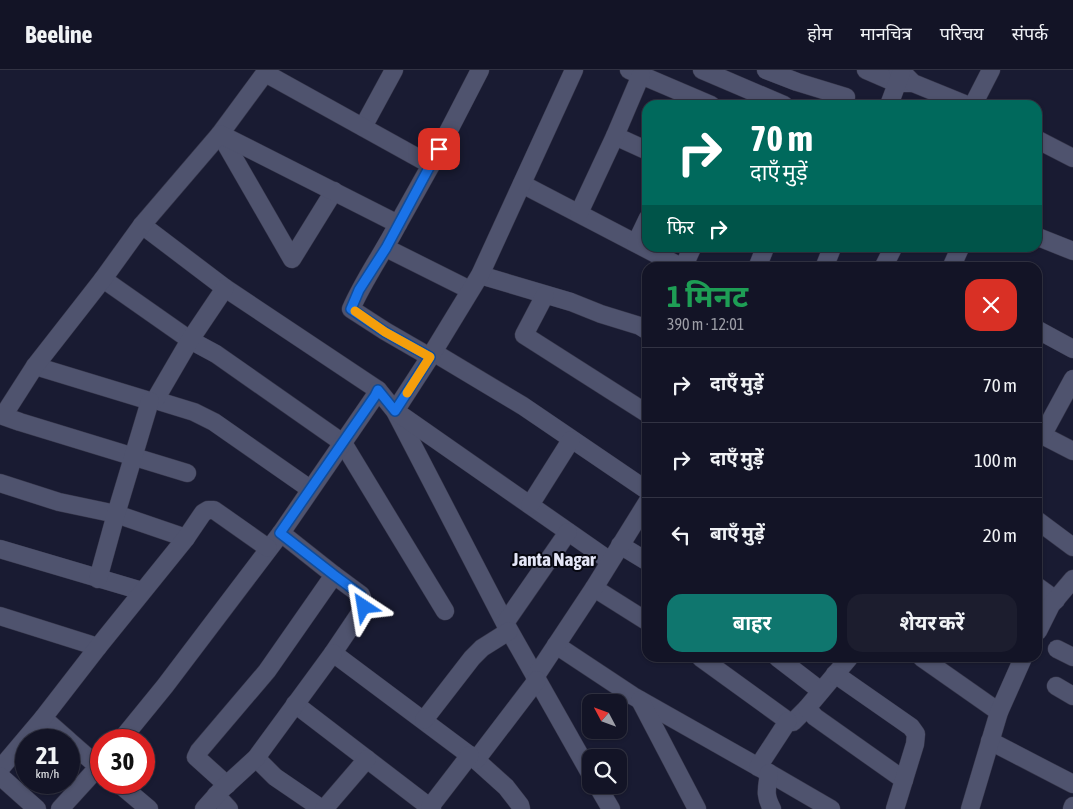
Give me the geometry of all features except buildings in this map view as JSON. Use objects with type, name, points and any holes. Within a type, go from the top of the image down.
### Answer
[{"type":"street","points":[[363,127],[394,70]]},
{"type":"street","points":[[480,70],[431,165],[386,248],[359,290],[351,309],[385,332],[432,354],[523,406],[642,487]]},
{"type":"street","points":[[395,411],[480,275],[574,70]]},
{"type":"street","points":[[702,70],[772,100]]},
{"type":"street","points":[[766,70],[799,76],[846,98]]},
{"type":"street","points":[[866,70],[902,77],[955,100]]},
{"type":"street","points":[[976,100],[991,70]]},
{"type":"street","points":[[579,213],[615,136],[635,72],[699,100]]},
{"type":"street","points":[[188,473],[20,422],[2,419],[34,366],[103,279],[142,225],[220,134],[264,73],[431,165]]},
{"type":"street","points":[[891,100],[902,77]]},
{"type":"street","points":[[220,134],[398,224]]},
{"type":"street","points":[[220,134],[292,259],[334,191]]},
{"type":"street","points":[[615,136],[642,149]]},
{"type":"street","points":[[1042,142],[1073,158]]},
{"type":"street","points":[[522,184],[642,246]]},
{"type":"street","points":[[142,225],[224,288],[378,390],[395,411],[507,627],[582,759]]},
{"type":"street","points":[[636,243],[642,230]]},
{"type":"street","points":[[1042,239],[1073,251]]},
{"type":"street","points":[[386,248],[470,290]]},
{"type":"street","points":[[653,252],[672,262]]},
{"type":"street","points":[[480,275],[571,302],[642,327]]},
{"type":"street","points":[[103,279],[190,340],[216,354],[343,443],[446,611]]},
{"type":"street","points":[[98,579],[116,514],[153,400],[224,288]]},
{"type":"street","points":[[545,295],[524,335],[642,410]]},
{"type":"street","points":[[1042,336],[1073,349]]},
{"type":"street","points":[[34,366],[194,412],[214,422],[310,489]]},
{"type":"street","points":[[1042,431],[1073,379]]},
{"type":"street","points":[[130,729],[165,686],[280,533],[378,390]]},
{"type":"street","points":[[395,411],[610,561]]},
{"type":"street","points":[[1042,435],[1073,451]]},
{"type":"street","points":[[530,506],[571,440]]},
{"type":"street","points":[[0,482],[59,502],[116,514],[186,538]]},
{"type":"street","points":[[0,769],[43,718],[204,513],[208,510],[214,510],[268,548]]},
{"type":"street","points":[[295,704],[431,808],[536,678],[642,510]]},
{"type":"street","points":[[1042,524],[1073,548]]},
{"type":"street","points":[[424,720],[472,658],[507,627],[568,532]]},
{"type":"street","points":[[204,809],[256,758],[364,607],[361,595],[280,533]]},
{"type":"street","points":[[620,545],[642,558]]},
{"type":"street","points":[[1,552],[142,591]]},
{"type":"street","points":[[228,809],[222,790],[196,757],[199,751],[267,671],[334,575]]},
{"type":"street","points":[[1042,623],[1051,605],[1073,579]]},
{"type":"street","points":[[594,588],[642,618]]},
{"type":"street","points":[[1042,591],[1056,600]]},
{"type":"street","points":[[0,616],[98,647]]},
{"type":"street","points":[[556,645],[640,700],[831,809]]},
{"type":"street","points":[[1057,649],[1073,657]]},
{"type":"street","points":[[333,652],[473,757],[506,787],[521,809]]},
{"type":"street","points":[[783,662],[821,691]]},
{"type":"street","points":[[721,663],[788,721],[792,722],[807,708],[846,662]]},
{"type":"street","points":[[928,662],[999,712]]},
{"type":"street","points":[[972,808],[999,712],[1020,662]]},
{"type":"street","points":[[835,674],[914,730],[916,734],[915,744],[895,809]]},
{"type":"street","points":[[1056,686],[1073,696]]},
{"type":"street","points":[[640,700],[697,809]]},
{"type":"street","points":[[807,708],[815,717],[904,780]]},
{"type":"street","points":[[43,718],[56,729]]},
{"type":"street","points":[[772,809],[767,800],[762,769],[788,721]]},
{"type":"street","points":[[990,741],[1073,784]]},
{"type":"street","points":[[80,750],[90,759]]},
{"type":"street","points":[[256,758],[275,777],[320,809],[367,759]]},
{"type":"street","points":[[0,776],[37,809]]},
{"type":"street","points":[[60,809],[90,778]]},
{"type":"street","points":[[131,794],[149,809]]},
{"type":"street","points":[[602,794],[611,809]]},
{"type":"slow traffic","points":[[355,311],[385,332],[430,357],[407,393]]},
{"type":"district","name":"Janta Nagar","points":[[554,559]]},
{"type":"route","points":[[364,607],[361,595],[280,533],[378,390],[395,411],[430,357],[385,332],[351,309],[359,290],[386,248],[439,149]]}]
